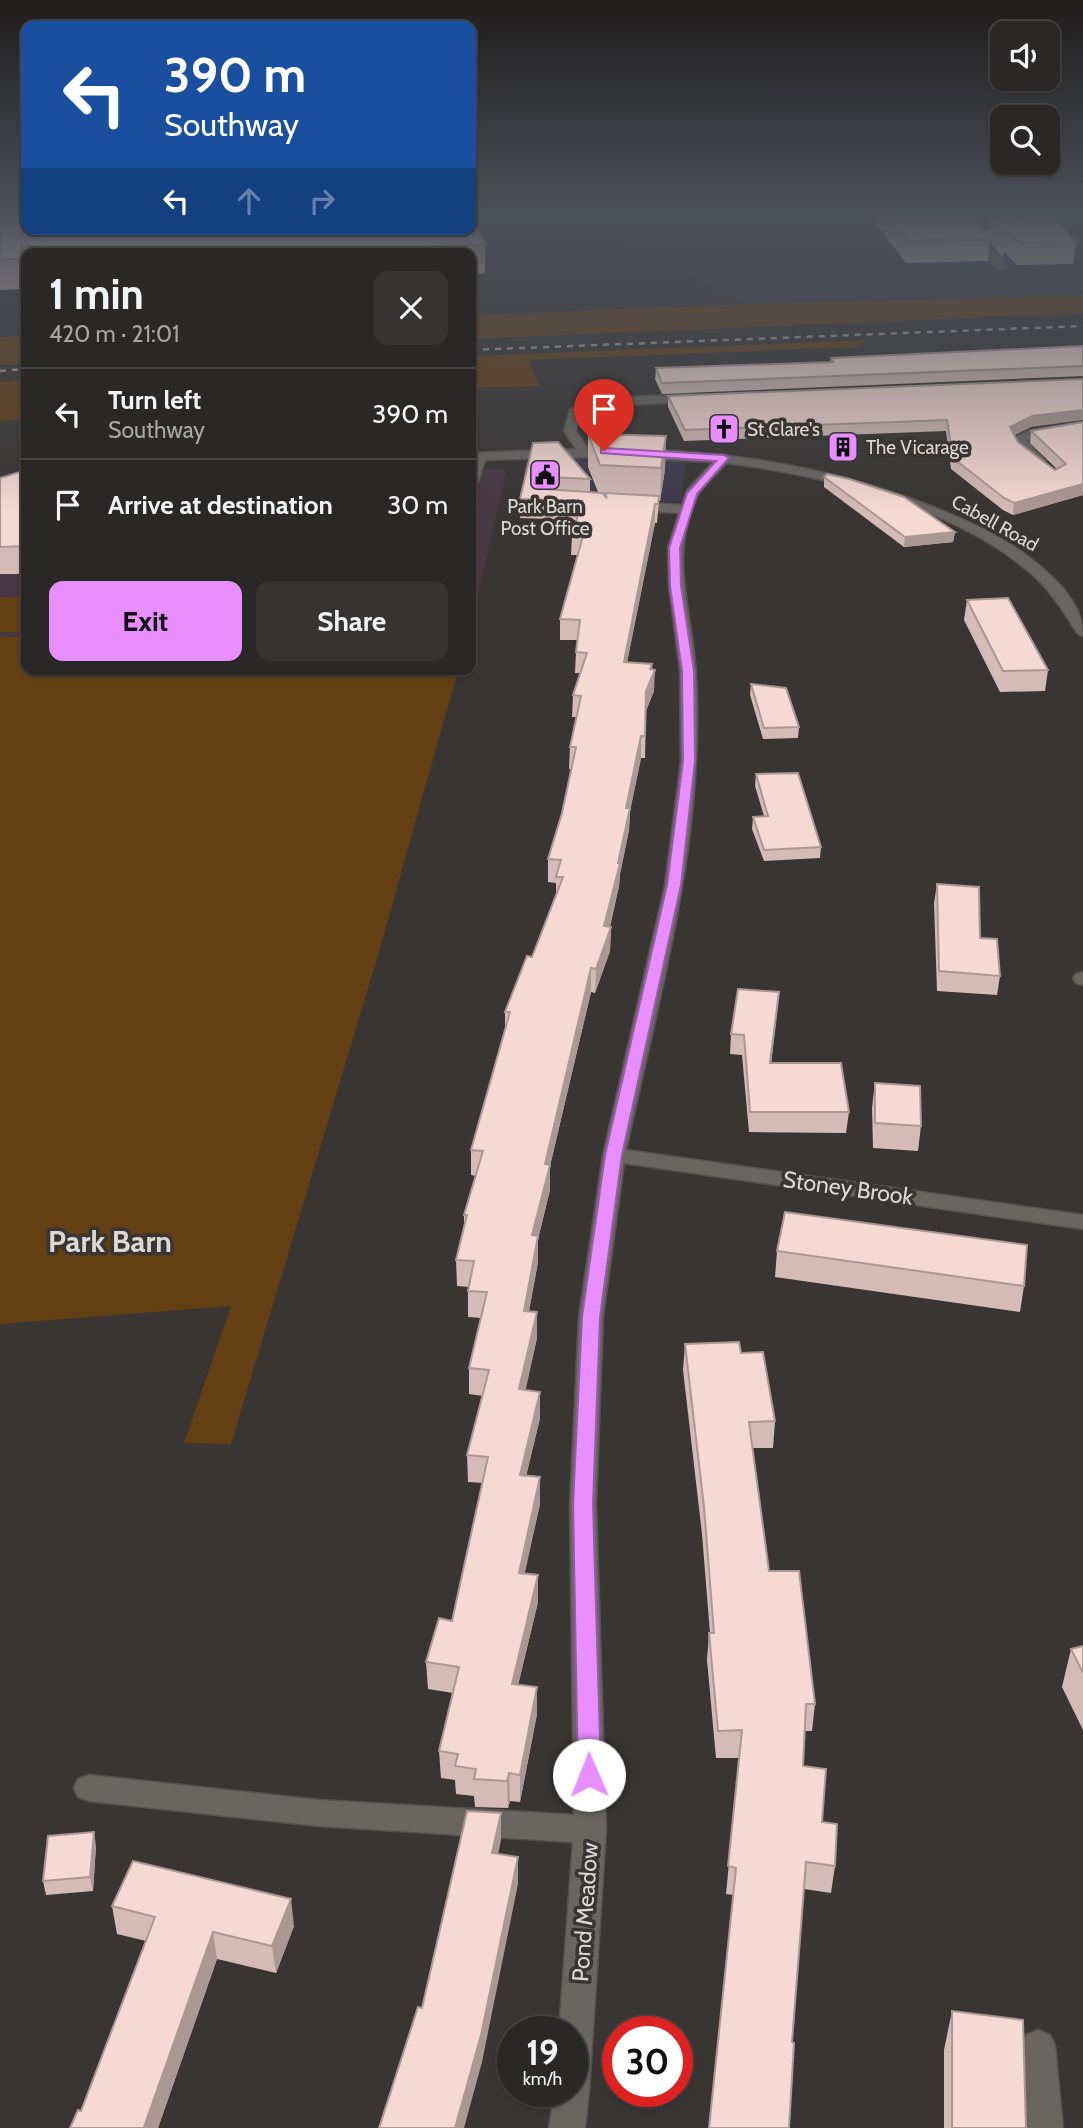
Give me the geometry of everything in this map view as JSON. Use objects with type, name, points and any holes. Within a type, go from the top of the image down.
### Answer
[{"type":"street","points":[[583,452],[570,431],[572,416],[588,406],[618,401],[709,397]]},
{"type":"street","points":[[1047,468],[1023,448],[1017,439],[1031,434],[1083,426]]},
{"type":"street","name":"Cabell Road","points":[[476,456],[652,452],[724,458],[859,484],[916,503],[976,530],[1028,562],[1051,582],[1072,608],[1083,631]]},
{"type":"street","name":"Pond Meadow","points":[[577,2016],[590,1829],[583,1504],[591,1317],[614,1155],[674,885],[689,761],[688,671],[676,586],[675,548],[692,493],[724,458]]},
{"type":"street","points":[[623,506],[687,509]]},
{"type":"street","name":"Stoney Brook","points":[[614,1155],[1083,1222]]},
{"type":"street","points":[[89,1788],[319,1813],[590,1829]]},
{"type":"street","points":[[1038,2046],[1045,2128]]},
{"type":"street","name":"Pond Meadow","points":[[567,2128],[570,2107]]},
{"type":"shaded area","points":[[555,312],[1083,312],[476,339],[476,316]]},
{"type":"shaded area","points":[[21,336],[21,364],[0,365],[0,337]]},
{"type":"shaded area","points":[[869,340],[856,347],[529,360],[539,386],[476,388],[476,356]]},
{"type":"shaded area","points":[[21,380],[21,419],[0,421],[0,382]]},
{"type":"shaded area","points":[[621,453],[687,457],[681,502],[521,497],[525,459]]},
{"type":"shaded area","points":[[499,469],[506,472],[477,601],[476,601],[476,470]]},
{"type":"shaded area","points":[[21,487],[21,637],[0,637],[0,489]]},
{"type":"shaded area","points":[[0,597],[21,598],[21,633],[0,632]]},
{"type":"shaded area","points":[[0,637],[21,637],[21,675],[457,675],[379,952],[231,1444],[184,1443],[231,1306],[0,1324]]},
{"type":"building","points":[[1083,346],[1083,366],[662,383],[656,368],[833,362],[831,358]]},
{"type":"building","points":[[1083,379],[1083,410],[1032,416],[1010,427],[1018,442],[1055,470],[1066,464],[1031,431],[1083,422],[1083,484],[1014,503],[953,458],[947,420],[685,430],[668,396]]},
{"type":"building","points":[[588,434],[666,436],[661,468],[600,465]]},
{"type":"building","points":[[558,442],[590,479],[547,477],[538,482],[546,489],[602,493],[607,498],[605,493],[659,496],[658,504],[655,504],[624,662],[652,664],[650,669],[655,670],[646,691],[645,736],[641,736],[626,808],[630,808],[620,863],[604,926],[611,927],[596,969],[591,968],[545,1164],[550,1165],[532,1235],[538,1236],[524,1311],[537,1312],[519,1389],[540,1392],[520,1475],[540,1477],[519,1573],[538,1575],[512,1684],[537,1687],[520,1775],[509,1773],[507,1781],[474,1779],[476,1769],[455,1766],[458,1754],[439,1751],[459,1667],[426,1662],[439,1618],[452,1621],[488,1457],[467,1455],[489,1370],[469,1368],[487,1292],[468,1291],[474,1261],[456,1260],[467,1215],[464,1215],[483,1151],[471,1150],[510,1012],[505,1012],[527,956],[532,957],[563,877],[556,877],[561,860],[548,859],[562,813],[576,747],[570,747],[581,696],[573,695],[587,653],[576,652],[580,620],[560,619],[583,536],[572,536],[582,501],[520,499],[533,443]]},
{"type":"building","points":[[21,472],[21,546],[0,547],[0,478]]},
{"type":"building","points":[[827,474],[904,497],[955,532],[905,537],[824,477]]},
{"type":"building","points":[[1008,598],[1048,670],[1003,671],[967,600]]},
{"type":"building","points":[[751,684],[786,688],[799,727],[764,728]]},
{"type":"building","points":[[798,773],[821,847],[764,850],[753,817],[768,816],[756,774]]},
{"type":"building","points":[[937,884],[979,887],[980,938],[997,939],[1000,976],[939,971]]},
{"type":"building","points":[[738,989],[779,992],[770,1063],[841,1063],[849,1112],[750,1112],[744,1035],[731,1034]]},
{"type":"building","points":[[875,1083],[920,1086],[921,1126],[875,1123]]},
{"type":"building","points":[[785,1212],[1027,1245],[1024,1286],[777,1251]]},
{"type":"building","points":[[739,1342],[741,1353],[763,1352],[775,1421],[749,1422],[769,1571],[799,1571],[815,1704],[806,1704],[803,1766],[826,1769],[822,1822],[837,1824],[835,1866],[806,1862],[792,2042],[789,2128],[709,2128],[736,1868],[728,1866],[742,1730],[718,1731],[709,1633],[714,1633],[704,1507],[685,1344]]},
{"type":"building","points":[[1083,1646],[1083,1673],[1071,1649]]},
{"type":"building","points":[[467,1811],[501,1813],[492,1853],[518,1857],[481,2035],[455,2128],[379,2128],[418,2007],[422,2008]]},
{"type":"building","points":[[94,1832],[90,1877],[43,1881],[48,1836]]},
{"type":"building","points":[[133,1861],[291,1899],[272,1946],[213,1932],[144,2127],[147,2128],[70,2128],[78,2110],[81,2111],[155,1917],[112,1906]]},
{"type":"building","points":[[952,2011],[1023,2020],[1026,2128],[952,2128]]},
{"type":"railway","points":[[476,350],[1083,326]]},
{"type":"railway","points":[[0,371],[21,369]]},
{"type":"place","name":"St Clare's","points":[[724,429]]},
{"type":"place","name":"The Vicarage","points":[[843,447]]},
{"type":"place","name":"Park Barn Post Office","points":[[545,475]]},
{"type":"district","name":"Park Barn","points":[[110,1241]]},
{"type":"route","points":[[589,1775],[583,1504],[591,1317],[614,1155],[674,885],[689,761],[688,671],[676,586],[675,548],[692,493],[724,458],[604,451]]}]
